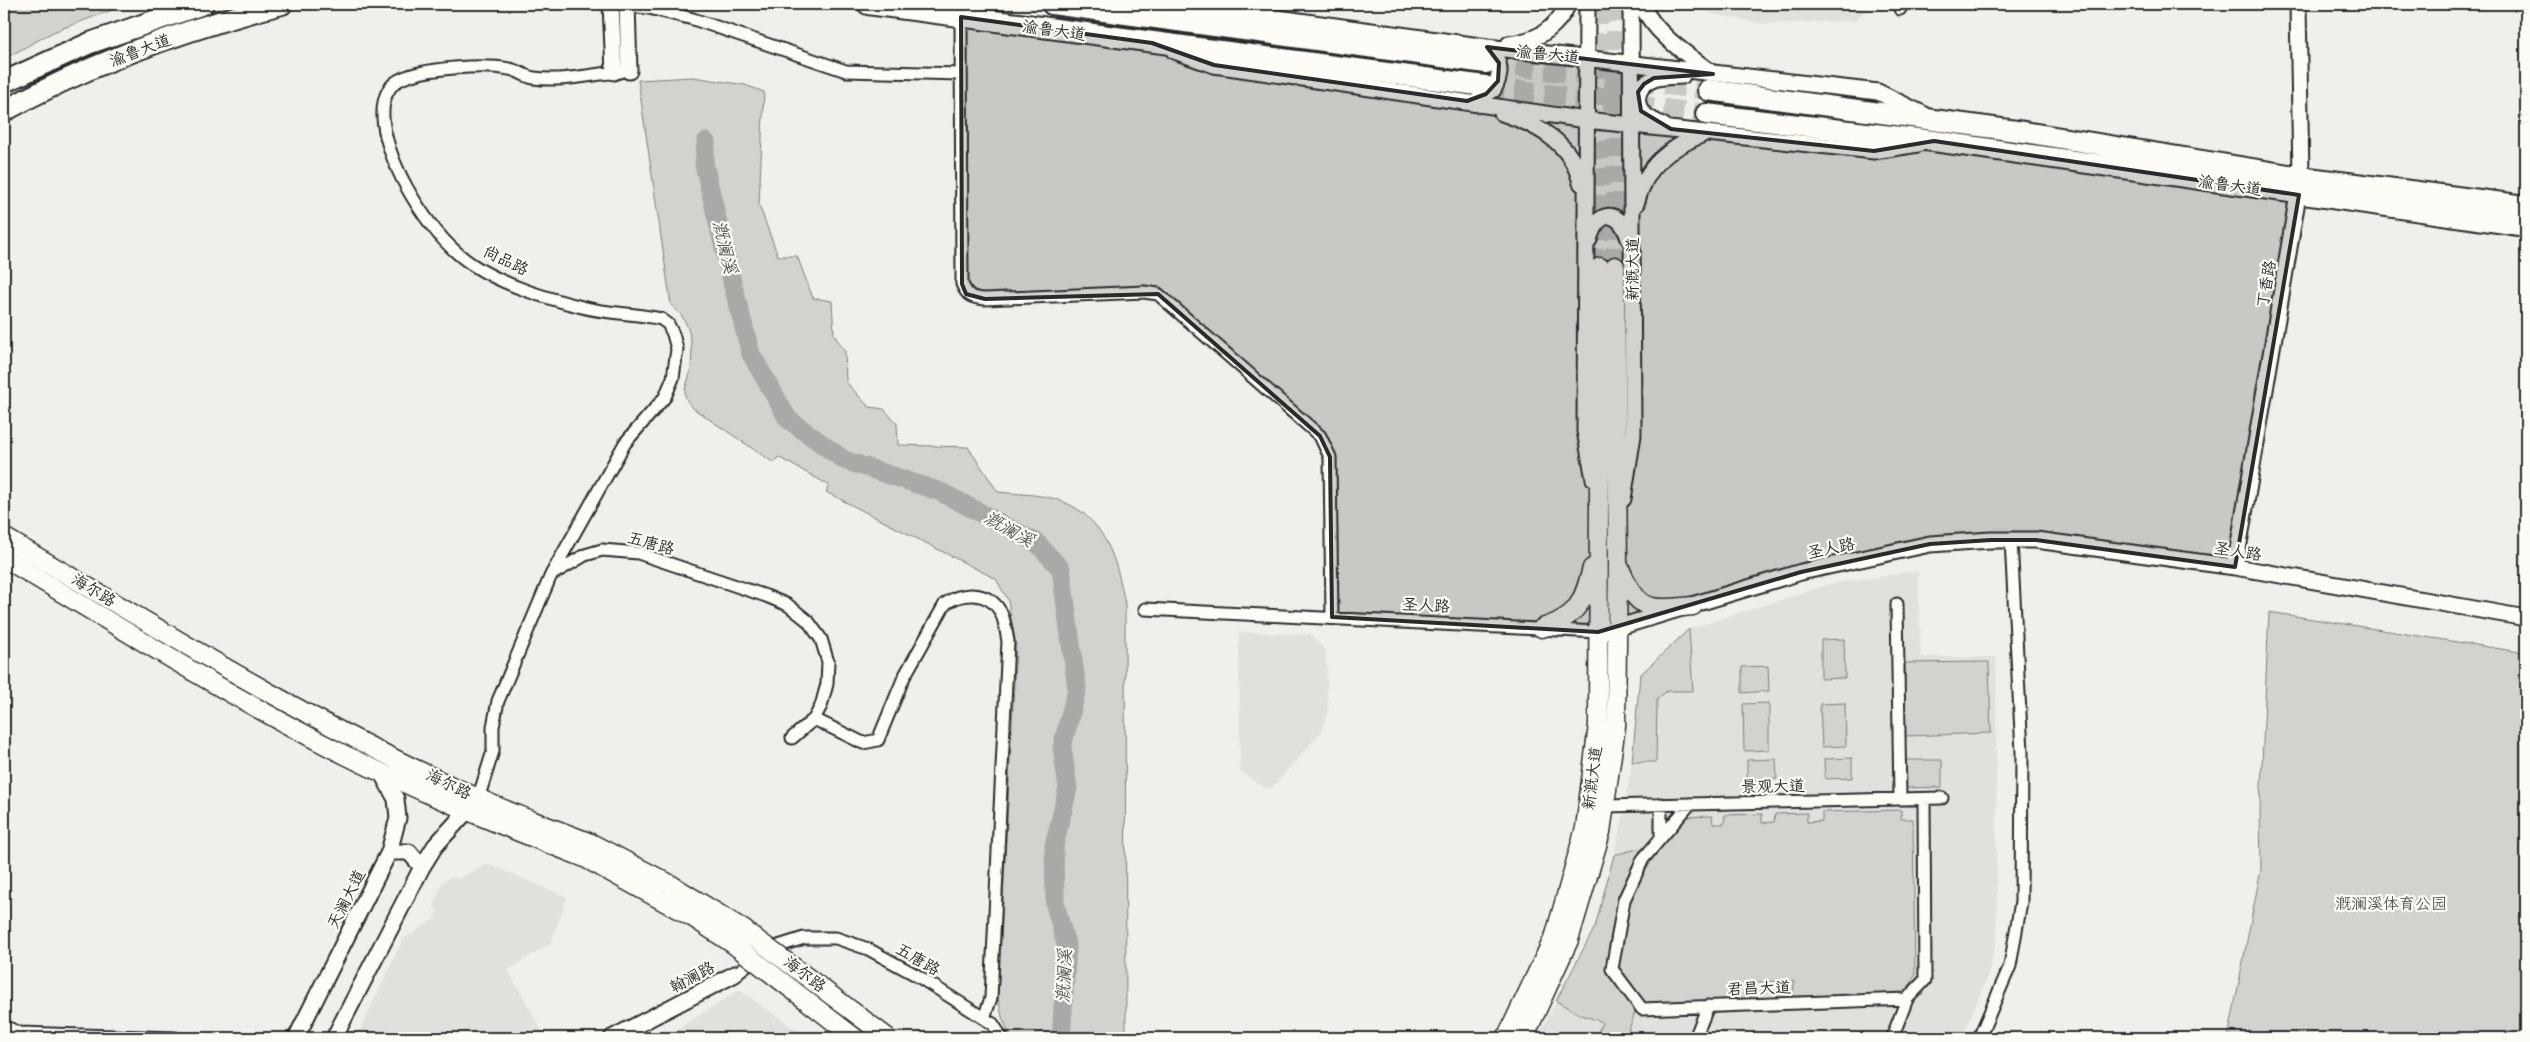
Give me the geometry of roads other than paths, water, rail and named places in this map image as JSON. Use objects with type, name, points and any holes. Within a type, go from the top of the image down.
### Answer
[{"type":"highway","name":"渝鲁大道","points":[[4,82],[90,43],[203,4]]},
{"type":"highway","name":"渝鲁大道","points":[[4,111],[96,67],[152,44],[282,4]]},
{"type":"highway","name":"渝鲁大道","points":[[868,4],[1485,86]]},
{"type":"highway","name":"渝鲁大道","points":[[1052,4],[1487,55]]},
{"type":"highway","name":"渝鲁大道","points":[[1711,82],[1936,120],[2024,132],[2300,186],[2526,226]]},
{"type":"highway","name":"渝鲁大道","points":[[1705,124],[1934,142],[2300,186],[2526,206]]},
{"type":"main road","name":"新溉大道","points":[[1506,1038],[1555,935],[1586,828],[1598,725],[1598,503],[1608,266],[1618,533],[1616,726],[1601,832],[1569,940],[1524,1038]]},
{"type":"main road","name":"海尔路","points":[[4,537],[259,688],[341,732],[588,850],[670,884],[734,923],[791,963],[888,1038]]},
{"type":"main road","points":[[1542,628],[1562,620],[1579,605],[1585,594],[1598,546]]},
{"type":"main road","name":"海尔路","points":[[4,558],[250,704],[381,772],[466,811],[588,850],[733,944],[855,1038]]},
{"type":"main road","points":[[1618,563],[1627,585],[1644,606],[1658,609],[1693,606]]},
{"type":"street","points":[[611,4],[622,72]]},
{"type":"street","points":[[1487,55],[1542,35],[1552,28],[1568,4]]},
{"type":"street","name":"新溉大道","points":[[1587,4],[1585,431],[1598,503]]},
{"type":"street","name":"新溉大道","points":[[1618,533],[1633,435],[1631,4]]},
{"type":"street","points":[[1641,4],[1660,32],[1711,82]]},
{"type":"street","name":"丁香路","points":[[2235,568],[2300,186],[2298,4]]},
{"type":"street","points":[[622,72],[627,5],[649,8],[693,19],[846,72],[961,74]]},
{"type":"street","points":[[961,17],[962,284],[966,294],[974,298],[984,299],[1144,292],[1158,294],[1320,436],[1330,457],[1332,617]]},
{"type":"street","name":"渝鲁大道","points":[[1152,43],[1214,65],[1586,120],[1671,129],[1705,124]]},
{"type":"street","points":[[1467,101],[1486,94],[1498,82],[1499,62],[1497,56],[1487,55]]},
{"type":"street","name":"渝鲁大道","points":[[1487,55],[1587,58],[1631,63],[1711,82]]},
{"type":"street","name":"尚品路","points":[[551,575],[625,443],[665,396],[676,365],[673,334],[668,324],[661,320],[584,308],[515,286],[473,265],[453,248],[424,215],[412,195],[387,139],[382,118],[383,104],[388,91],[398,80],[412,74],[433,70],[508,68],[532,78],[551,79],[622,72]]},
{"type":"street","points":[[1671,129],[1648,117],[1641,111],[1638,102],[1638,92],[1644,84],[1654,78],[1711,82]]},
{"type":"street","points":[[1467,101],[1530,124],[1563,146],[1576,167],[1586,208]]},
{"type":"street","points":[[1632,222],[1638,195],[1647,174],[1662,157],[1705,124]]},
{"type":"street","points":[[1585,252],[1591,230],[1597,221],[1604,216],[1613,216],[1621,221],[1626,228],[1632,250]]},
{"type":"street","points":[[1979,1038],[2010,966],[2021,902],[2022,752],[2011,540]]},
{"type":"street","name":"圣人路","points":[[1145,609],[1598,632],[1618,629],[1801,572],[1930,544],[2036,540],[2235,568],[2526,618]]},
{"type":"street","name":"五唐路","points":[[551,575],[585,555],[602,550],[620,550],[638,553],[788,605],[808,621],[821,638],[828,662],[827,684],[822,706],[814,718],[792,738]]},
{"type":"street","points":[[334,1038],[422,867],[435,846],[478,799],[493,751],[493,727],[498,701],[551,575]]},
{"type":"street","points":[[814,718],[863,744],[878,740],[904,676],[945,604],[954,598],[979,595],[989,600],[1000,610],[1008,641],[992,998],[984,1018]]},
{"type":"street","points":[[1897,604],[1900,799]]},
{"type":"street","name":"天澜大道","points":[[296,1038],[389,852],[398,818],[396,799],[381,772]]},
{"type":"street","points":[[1892,1038],[1907,999],[1925,980],[1924,798]]},
{"type":"street","name":"景观大道","points":[[1605,806],[1942,798]]},
{"type":"street","points":[[1661,804],[1661,838]]},
{"type":"street","name":"君昌大道","points":[[1690,804],[1643,859],[1624,900],[1612,969],[1642,1009],[1907,999]]},
{"type":"street","points":[[389,852],[398,850],[409,852],[422,867]]},
{"type":"street","name":"五唐路","points":[[734,974],[769,949],[804,938],[836,938],[868,949],[916,975],[993,1024],[1002,1038]]},
{"type":"street","name":"翰澜路","points":[[612,1038],[734,974]]},
{"type":"street","name":"翰澜路","points":[[632,1038],[682,1012],[734,974]]},
{"type":"street","points":[[1695,1038],[1708,1006]]},
{"type":"street","points":[[4,1026],[20,1033],[175,1038]]},
{"type":"waterway","name":"溉澜溪","points":[[706,142],[704,164],[751,354],[788,419],[844,460],[941,492],[1037,543],[1061,569],[1077,689],[1062,747],[1068,788],[1054,846],[1055,904],[1067,948],[1061,1038]]},
{"type":"tunnel","points":[[1600,4],[1600,267]]},
{"type":"tunnel","points":[[1615,4],[1615,266]]},
{"type":"tunnel","points":[[1486,63],[1708,90]]},
{"type":"tunnel","points":[[1485,86],[1706,114]]},
{"type":"park label","name":"溉澜溪体育公园","points":[[2391,903]]}]
